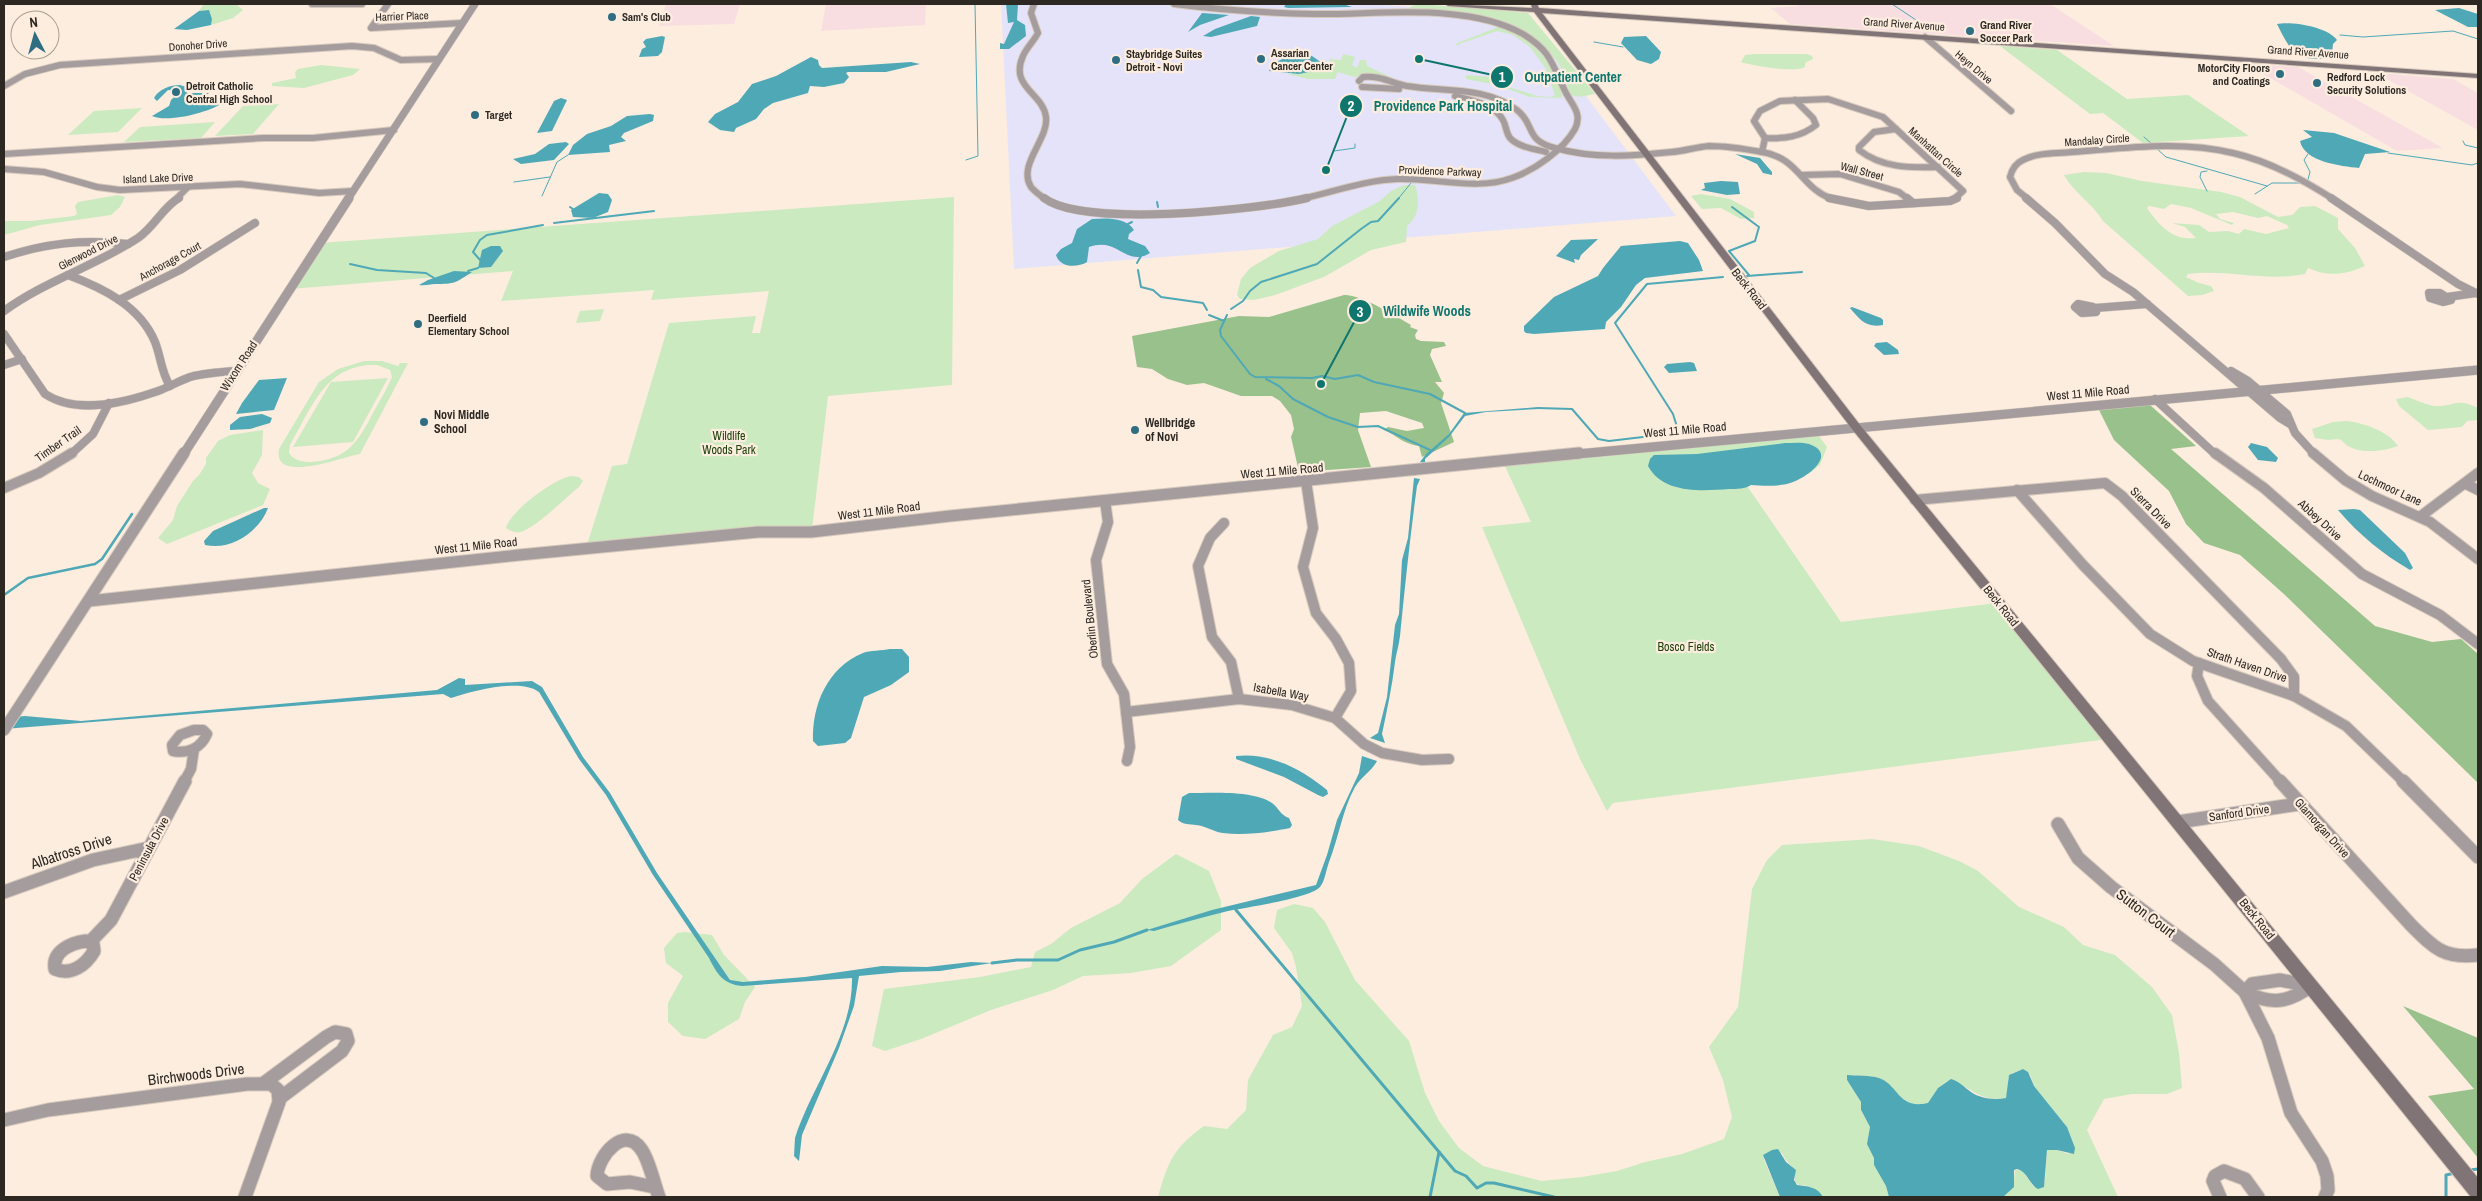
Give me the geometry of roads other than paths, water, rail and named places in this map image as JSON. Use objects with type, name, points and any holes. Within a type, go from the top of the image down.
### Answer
[{"type":"main road","name":"Grand River Avenue","points":[[1448,4],[1535,7],[2478,76]]},
{"type":"main road","name":"Beck Road","points":[[1526,4],[1535,7],[1856,427],[2478,1192]]},
{"type":"street","points":[[312,4],[362,4]]},
{"type":"street","name":"Harrier Place","points":[[388,4],[370,28],[462,24]]},
{"type":"street","name":"Wixom Road","points":[[4,730],[475,4]]},
{"type":"street","name":"Providence Parkway","points":[[1034,4],[1031,13],[1038,33],[1022,59],[1020,75],[1029,94],[1043,110],[1046,119],[1028,175],[1031,187],[1035,192],[1056,205],[1086,212],[1190,213],[1249,208],[1292,201],[1384,180],[1421,179],[1472,183],[1507,179],[1531,169],[1554,151],[1574,131],[1578,120],[1576,109],[1566,93],[1557,69],[1539,45],[1522,33],[1499,24],[1455,16],[1274,12],[1174,4]]},
{"type":"street","points":[[1274,12],[1277,4]]},
{"type":"street","name":"Heyn Drive","points":[[1926,37],[1934,47],[2011,111]]},
{"type":"street","name":"Donoher Drive","points":[[4,86],[32,70],[64,64],[352,46],[374,48],[397,57],[415,59],[440,57]]},
{"type":"street","points":[[1554,151],[1534,140],[1529,134],[1528,123],[1522,114],[1509,104],[1491,97],[1465,91],[1416,88],[1370,76],[1361,78],[1361,84],[1446,94],[1472,100],[1499,115],[1504,122],[1508,134],[1517,143],[1554,151],[1602,159],[1650,156]]},
{"type":"street","name":"Manhattan Circle","points":[[1650,156],[1681,154],[1720,146],[1785,158],[1822,196],[1853,204],[1872,206],[1955,200],[1963,193],[1961,187],[1883,117],[1871,111],[1828,99],[1776,102],[1757,112],[1754,121],[1765,138]]},
{"type":"street","points":[[1762,153],[1765,138],[1800,136],[1816,125],[1814,118],[1795,100]]},
{"type":"street","points":[[1896,129],[1874,132],[1859,147],[1859,150],[1868,157],[1903,167],[1938,166]]},
{"type":"street","points":[[4,154],[264,138],[313,138],[394,130]]},
{"type":"street","name":"Mandalay Circle","points":[[2290,424],[2280,418],[2146,304],[2105,274],[2055,223],[2016,190],[2010,177],[2018,162],[2029,157],[2042,155],[2166,146],[2211,149],[2256,159],[2289,173],[2320,191],[2478,294]]},
{"type":"street","name":"Island Lake Drive","points":[[4,169],[44,172],[120,190],[178,189],[251,184],[319,193],[354,189]]},
{"type":"street","name":"Wall Street","points":[[1802,175],[1840,174],[1899,192],[1913,203]]},
{"type":"street","name":"Glenwood Drive","points":[[4,311],[27,294],[128,244],[151,228],[173,200],[179,198],[187,188]]},
{"type":"street","name":"Glenwood Drive","points":[[173,200],[169,199],[178,189]]},
{"type":"street","name":"Anchorage Court","points":[[119,300],[172,275],[207,255],[238,230],[255,223]]},
{"type":"street","points":[[4,256],[40,245],[66,241],[128,244]]},
{"type":"street","points":[[68,275],[99,288],[132,310],[150,331],[165,379],[170,386]]},
{"type":"street","points":[[2447,296],[2478,294]]},
{"type":"street","points":[[2095,308],[2146,304]]},
{"type":"street","points":[[4,334],[16,347],[44,393],[50,398],[72,404],[109,403],[143,396],[192,380],[234,374]]},
{"type":"street","points":[[4,365],[22,359]]},
{"type":"street","name":"Lochmoor Lane","points":[[2212,361],[2244,378],[2287,414],[2290,424],[2306,447],[2350,484],[2372,496],[2420,516],[2449,535],[2478,559]]},
{"type":"street","name":"West 11 Mile Road","points":[[89,601],[519,554],[758,532],[811,532],[1105,500],[1856,427],[2478,370]]},
{"type":"street","name":"Abbey Drive","points":[[2155,399],[2220,458],[2264,488],[2362,574],[2385,588],[2440,615],[2478,644]]},
{"type":"street","name":"Timber Trail","points":[[4,488],[48,467],[76,450],[93,434],[109,403]]},
{"type":"street","points":[[2420,516],[2466,484],[2478,473]]},
{"type":"street","points":[[1306,481],[1314,528],[1303,567],[1316,613],[1336,639],[1349,663],[1351,691],[1335,718]]},
{"type":"street","name":"Sierra Drive","points":[[1915,500],[2105,483],[2281,659],[2294,677],[2294,696]]},
{"type":"street","points":[[2466,484],[2478,490]]},
{"type":"street","name":"Strath Haven Drive","points":[[2016,490],[2130,615],[2150,634],[2199,663],[2294,696],[2320,709],[2372,749],[2478,857]]},
{"type":"street","name":"Oberlin Boulevard","points":[[1105,500],[1108,522],[1096,560],[1107,664],[1124,694],[1130,747],[1127,761]]},
{"type":"street","points":[[1224,522],[1210,538],[1198,566],[1212,637],[1231,662],[1240,699]]},
{"type":"street","name":"Glamorgan Drive","points":[[2199,663],[2197,676],[2208,701],[2299,804],[2411,925],[2437,949],[2451,957],[2478,955]]},
{"type":"street","name":"Isabella Way","points":[[1126,712],[1240,699],[1292,705],[1335,718],[1364,744],[1382,753],[1422,760],[1449,759]]},
{"type":"street","name":"Peninsula Drive","points":[[90,942],[111,920],[191,769],[194,750]]},
{"type":"street","name":"Sanford Drive","points":[[2178,822],[2299,804]]},
{"type":"street","name":"Sutton Court","points":[[2058,824],[2078,858],[2111,887],[2214,964],[2244,992],[2265,1003],[2295,998],[2311,986]]},
{"type":"street","name":"Albatross Drive","points":[[4,892],[93,858],[149,848]]},
{"type":"street","points":[[2244,992],[2252,984],[2280,980],[2311,986]]},
{"type":"street","name":"Sutton Court","points":[[2244,992],[2268,1038],[2291,1113],[2322,1160],[2327,1176],[2328,1190],[2325,1197]]},
{"type":"street","points":[[244,1197],[280,1098],[342,1051],[348,1041],[346,1034],[335,1032],[326,1036],[264,1083]]},
{"type":"street","points":[[264,1083],[276,1087],[280,1098]]},
{"type":"street","name":"Birchwoods Drive","points":[[4,1120],[48,1110],[264,1083]]},
{"type":"street","points":[[2220,1197],[2213,1181],[2215,1176],[2224,1171],[2245,1178],[2256,1190],[2258,1197]]},
{"type":"water","points":[[1006,4],[1018,4],[1017,20],[1025,25],[1026,36],[1009,49],[1000,49],[1000,43],[1004,44],[1014,22],[1008,23]]},
{"type":"water","points":[[1286,4],[1343,4],[1352,7],[1288,8],[1284,7]]},
{"type":"water","points":[[2459,8],[2478,14],[2478,27],[2468,27],[2435,10]]},
{"type":"water","points":[[209,10],[212,19],[211,25],[187,30],[174,29],[199,11]]},
{"type":"water","points":[[1202,13],[1229,15],[1200,25],[1188,32]]},
{"type":"water","points":[[1251,16],[1260,17],[1257,26],[1211,37],[1203,36],[1215,29]]},
{"type":"water","points":[[2277,24],[2300,24],[2318,28],[2332,35],[2337,40],[2333,44],[2332,53],[2325,54],[2326,58],[2315,59],[2300,56],[2289,46]]},
{"type":"water","points":[[1646,36],[1661,52],[1659,59],[1651,64],[1637,60],[1621,43],[1624,37]]},
{"type":"water","points":[[665,37],[662,52],[658,56],[639,57],[642,49],[646,47],[643,42],[646,39]]},
{"type":"water","points":[[1295,53],[1312,56],[1322,63],[1323,69],[1299,74],[1269,71],[1272,64]]},
{"type":"water","points":[[811,57],[818,60],[822,68],[911,62],[920,64],[886,72],[848,72],[846,73],[849,77],[844,83],[824,87],[810,86],[808,93],[773,103],[764,109],[756,119],[736,128],[734,132],[720,130],[708,122],[715,114],[738,102],[752,84],[776,76]]},
{"type":"water","points":[[180,85],[186,87],[187,93],[209,93],[204,97],[222,93],[230,94],[221,104],[197,114],[176,118],[152,116],[169,106],[171,100],[180,91],[168,90],[157,101],[154,98],[156,95],[165,88]]},
{"type":"water","points":[[561,98],[567,100],[552,131],[537,133],[554,101]]},
{"type":"water","points":[[654,115],[653,121],[624,133],[621,137],[626,141],[609,145],[610,152],[568,155],[573,145],[587,134],[611,126],[627,116]]},
{"type":"water","points":[[2303,130],[2334,133],[2390,152],[2365,154],[2359,168],[2324,162],[2308,154],[2303,148],[2300,141],[2312,137]]},
{"type":"water","points":[[566,142],[569,144],[554,160],[521,164],[513,159],[535,154],[549,144]]},
{"type":"water","points":[[1735,154],[1760,158],[1772,172],[1772,175],[1763,173],[1757,164]]},
{"type":"water","points":[[1738,182],[1740,194],[1727,195],[1701,190],[1705,188],[1704,183]]},
{"type":"water","points":[[599,193],[608,194],[612,200],[608,212],[593,218],[573,217],[571,210]]},
{"type":"water","points":[[1092,219],[1109,219],[1126,223],[1134,230],[1129,234],[1128,239],[1145,246],[1150,253],[1142,257],[1134,257],[1107,245],[1099,245],[1089,247],[1087,262],[1074,266],[1065,265],[1056,255],[1061,249],[1072,243],[1077,229]]},
{"type":"water","points":[[1598,239],[1581,255],[1579,260],[1574,259],[1575,263],[1556,256],[1571,240]]},
{"type":"water","points":[[1680,241],[1688,243],[1699,260],[1703,271],[1645,278],[1636,285],[1621,307],[1606,322],[1605,329],[1534,334],[1524,331],[1524,326],[1554,297],[1598,276],[1621,246]]},
{"type":"water","points":[[491,246],[500,246],[503,251],[491,267],[478,268],[482,250]]},
{"type":"water","points":[[454,271],[472,272],[451,283],[419,285],[428,280]]},
{"type":"water","points":[[1852,307],[1881,318],[1883,325],[1877,326],[1864,322],[1850,308]]},
{"type":"water","points":[[1887,342],[1898,350],[1899,354],[1884,355],[1874,346],[1876,343]]},
{"type":"water","points":[[1694,363],[1697,371],[1669,373],[1664,367],[1667,364]]},
{"type":"water","points":[[287,378],[274,410],[236,414],[259,380]]},
{"type":"water","points":[[1538,407],[1539,409],[1486,412],[1465,416],[1449,437],[1425,459],[1425,464],[1420,462],[1426,454],[1449,434],[1464,413]]},
{"type":"water","points":[[262,414],[272,418],[270,423],[250,429],[230,430],[230,425],[240,417]]},
{"type":"water","points":[[1785,443],[1809,444],[1817,448],[1821,453],[1821,459],[1818,465],[1806,475],[1783,485],[1751,485],[1718,490],[1684,489],[1663,482],[1648,466],[1650,459],[1654,455],[1697,454]]},
{"type":"water","points":[[2251,443],[2267,447],[2278,458],[2276,462],[2258,460],[2248,447]]},
{"type":"water","points":[[1414,478],[1420,479],[1414,505],[1400,639],[1382,734],[1385,743],[1370,738],[1378,733],[1387,697],[1395,625],[1399,614],[1402,560],[1408,538]]},
{"type":"water","points":[[264,508],[268,508],[264,517],[243,538],[225,545],[205,545],[204,541],[213,531]]},
{"type":"water","points":[[2338,510],[2360,510],[2405,553],[2413,568],[2410,570],[2381,551],[2363,536]]},
{"type":"water","points":[[902,649],[909,657],[909,672],[891,685],[864,697],[851,738],[845,743],[818,746],[813,741],[815,714],[824,689],[831,678],[850,660],[863,653]]},
{"type":"water","points":[[459,678],[465,679],[465,685],[532,681],[542,687],[583,757],[610,793],[657,873],[730,980],[743,982],[805,977],[882,966],[927,967],[971,962],[992,963],[940,971],[859,976],[854,1006],[839,1048],[802,1135],[799,1161],[794,1156],[795,1138],[802,1118],[839,1040],[851,999],[852,978],[742,986],[730,983],[721,977],[653,875],[606,795],[579,759],[539,692],[531,688],[509,686],[484,689],[451,698],[443,694],[4,729],[4,718],[25,716],[81,721],[291,703],[437,690]]},
{"type":"water","points":[[1249,755],[1273,759],[1307,775],[1327,790],[1328,794],[1323,797],[1318,795],[1284,777],[1236,759],[1236,756]]},
{"type":"water","points":[[1362,756],[1377,761],[1355,787],[1320,887],[1291,899],[1228,911],[1154,931],[1147,930],[1212,910],[1316,885],[1337,820],[1359,773]]},
{"type":"water","points":[[1189,793],[1232,793],[1264,799],[1272,803],[1289,818],[1292,825],[1290,828],[1257,833],[1231,834],[1184,824],[1178,820],[1182,797]]},
{"type":"water","points":[[2023,1069],[2028,1072],[2034,1086],[2067,1127],[2075,1148],[2074,1154],[2047,1150],[2044,1187],[2038,1189],[2023,1172],[2017,1169],[2014,1170],[2014,1187],[2003,1197],[1889,1197],[1886,1186],[1874,1165],[1874,1158],[1867,1144],[1870,1127],[1861,1110],[1861,1102],[1847,1080],[1847,1075],[1879,1078],[1890,1085],[1904,1100],[1918,1104],[1928,1103],[1938,1088],[1951,1079],[1983,1098],[2006,1098],[2009,1075]]},
{"type":"water","points":[[1778,1149],[1786,1162],[1796,1170],[1794,1180],[1797,1185],[1815,1189],[1823,1197],[1780,1197],[1763,1155]]},
{"type":"waterway","points":[[966,160],[978,156],[975,4]]},
{"type":"waterway","points":[[1892,4],[1928,28]]},
{"type":"waterway","points":[[2340,35],[2363,37],[2453,31],[2478,39]]},
{"type":"waterway","points":[[1594,42],[1623,47]]},
{"type":"waterway","points":[[2144,137],[2152,144]]},
{"type":"waterway","points":[[2463,141],[2465,145],[2478,148]]},
{"type":"waterway","points":[[1334,151],[1355,148],[1355,144]]},
{"type":"waterway","points":[[2156,148],[2166,157],[2267,186]]},
{"type":"waterway","points":[[2388,153],[2472,165],[2478,163]]},
{"type":"waterway","points":[[2255,194],[2272,183],[2307,183],[2310,172],[2304,160],[2308,154]]},
{"type":"waterway","points":[[542,196],[557,162],[568,155]]},
{"type":"waterway","points":[[2207,171],[2201,172],[2200,177],[2207,191]]},
{"type":"waterway","points":[[514,182],[550,177]]},
{"type":"waterway","points":[[1398,199],[1411,183]]},
{"type":"waterway","points":[[1231,309],[1243,301],[1250,291],[1261,282],[1317,264],[1361,229],[1371,222],[1378,221],[1399,198]]},
{"type":"waterway","points":[[1157,202],[1158,207]]},
{"type":"waterway","points":[[1732,207],[1759,227],[1755,241],[1729,251],[1749,275]]},
{"type":"waterway","points":[[554,223],[654,211]]},
{"type":"waterway","points":[[1128,224],[1132,222]]},
{"type":"waterway","points":[[481,261],[473,252],[480,240],[487,235],[543,225]]},
{"type":"waterway","points":[[1137,263],[1141,256]]},
{"type":"waterway","points":[[350,264],[377,270],[426,273],[434,278]]},
{"type":"waterway","points":[[468,271],[478,268]]},
{"type":"waterway","points":[[1138,270],[1141,287],[1153,290],[1161,297],[1203,303],[1207,310]]},
{"type":"waterway","points":[[1747,276],[1802,272]]},
{"type":"waterway","points":[[1671,434],[1678,430],[1673,414],[1615,323],[1647,284],[1723,277]]},
{"type":"waterway","points":[[1209,315],[1224,321]]},
{"type":"waterway","points":[[1227,315],[1220,330],[1221,336],[1250,374],[1255,377],[1312,378],[1322,376],[1335,379],[1358,375],[1374,382],[1430,394],[1465,413]]},
{"type":"waterway","points":[[1266,379],[1279,386],[1293,399],[1328,417],[1358,427],[1378,426],[1430,450]]},
{"type":"waterway","points":[[1538,408],[1572,409],[1598,439],[1609,441],[1660,435]]},
{"type":"waterway","points":[[4,595],[28,578],[95,564],[102,559],[132,514]]},
{"type":"waterway","points":[[1236,910],[1455,1171],[1466,1176],[1477,1188],[1486,1183],[1494,1183],[1554,1197]]},
{"type":"waterway","points":[[992,963],[1017,960],[1058,960],[1080,950],[1114,942],[1147,930]]},
{"type":"waterway","points":[[1430,1197],[1439,1152]]},
{"type":"waterway","points":[[2470,1170],[2478,1169]]},
{"type":"waterway","points":[[2446,1197],[2446,1175],[2455,1173]]},
{"type":"place","name":"Sam's Club","points":[[612,17]]},
{"type":"place","name":"Grand River Soccer Park","points":[[1970,31]]},
{"type":"place","name":"Assarian Cancer Center","points":[[1261,59]]},
{"type":"place","name":"Outpatient Center","points":[[1419,59]]},
{"type":"place","name":"Staybridge Suites Detroit - Novi","points":[[1116,60]]},
{"type":"place","name":"MotorCity Floors and Coatings","points":[[2280,74]]},
{"type":"place","name":"Redford Lock Security Solutions","points":[[2317,83]]},
{"type":"place","name":"Detroit Catholic Central High School","points":[[176,92]]},
{"type":"place","name":"Target","points":[[475,115]]},
{"type":"place","name":"Providence Park Hospital","points":[[1326,170]]},
{"type":"place","name":"Deerfield Elementary School","points":[[418,324]]},
{"type":"place","name":"Wildwife Woods","points":[[1321,384]]},
{"type":"place","name":"Novi Middle School","points":[[424,422]]},
{"type":"place","name":"Wellbridge of Novi","points":[[1135,430]]},
{"type":"park label","name":"Wildlife Woods Park","points":[[729,443]]},
{"type":"park label","name":"Bosco Fields","points":[[1686,647]]}]
